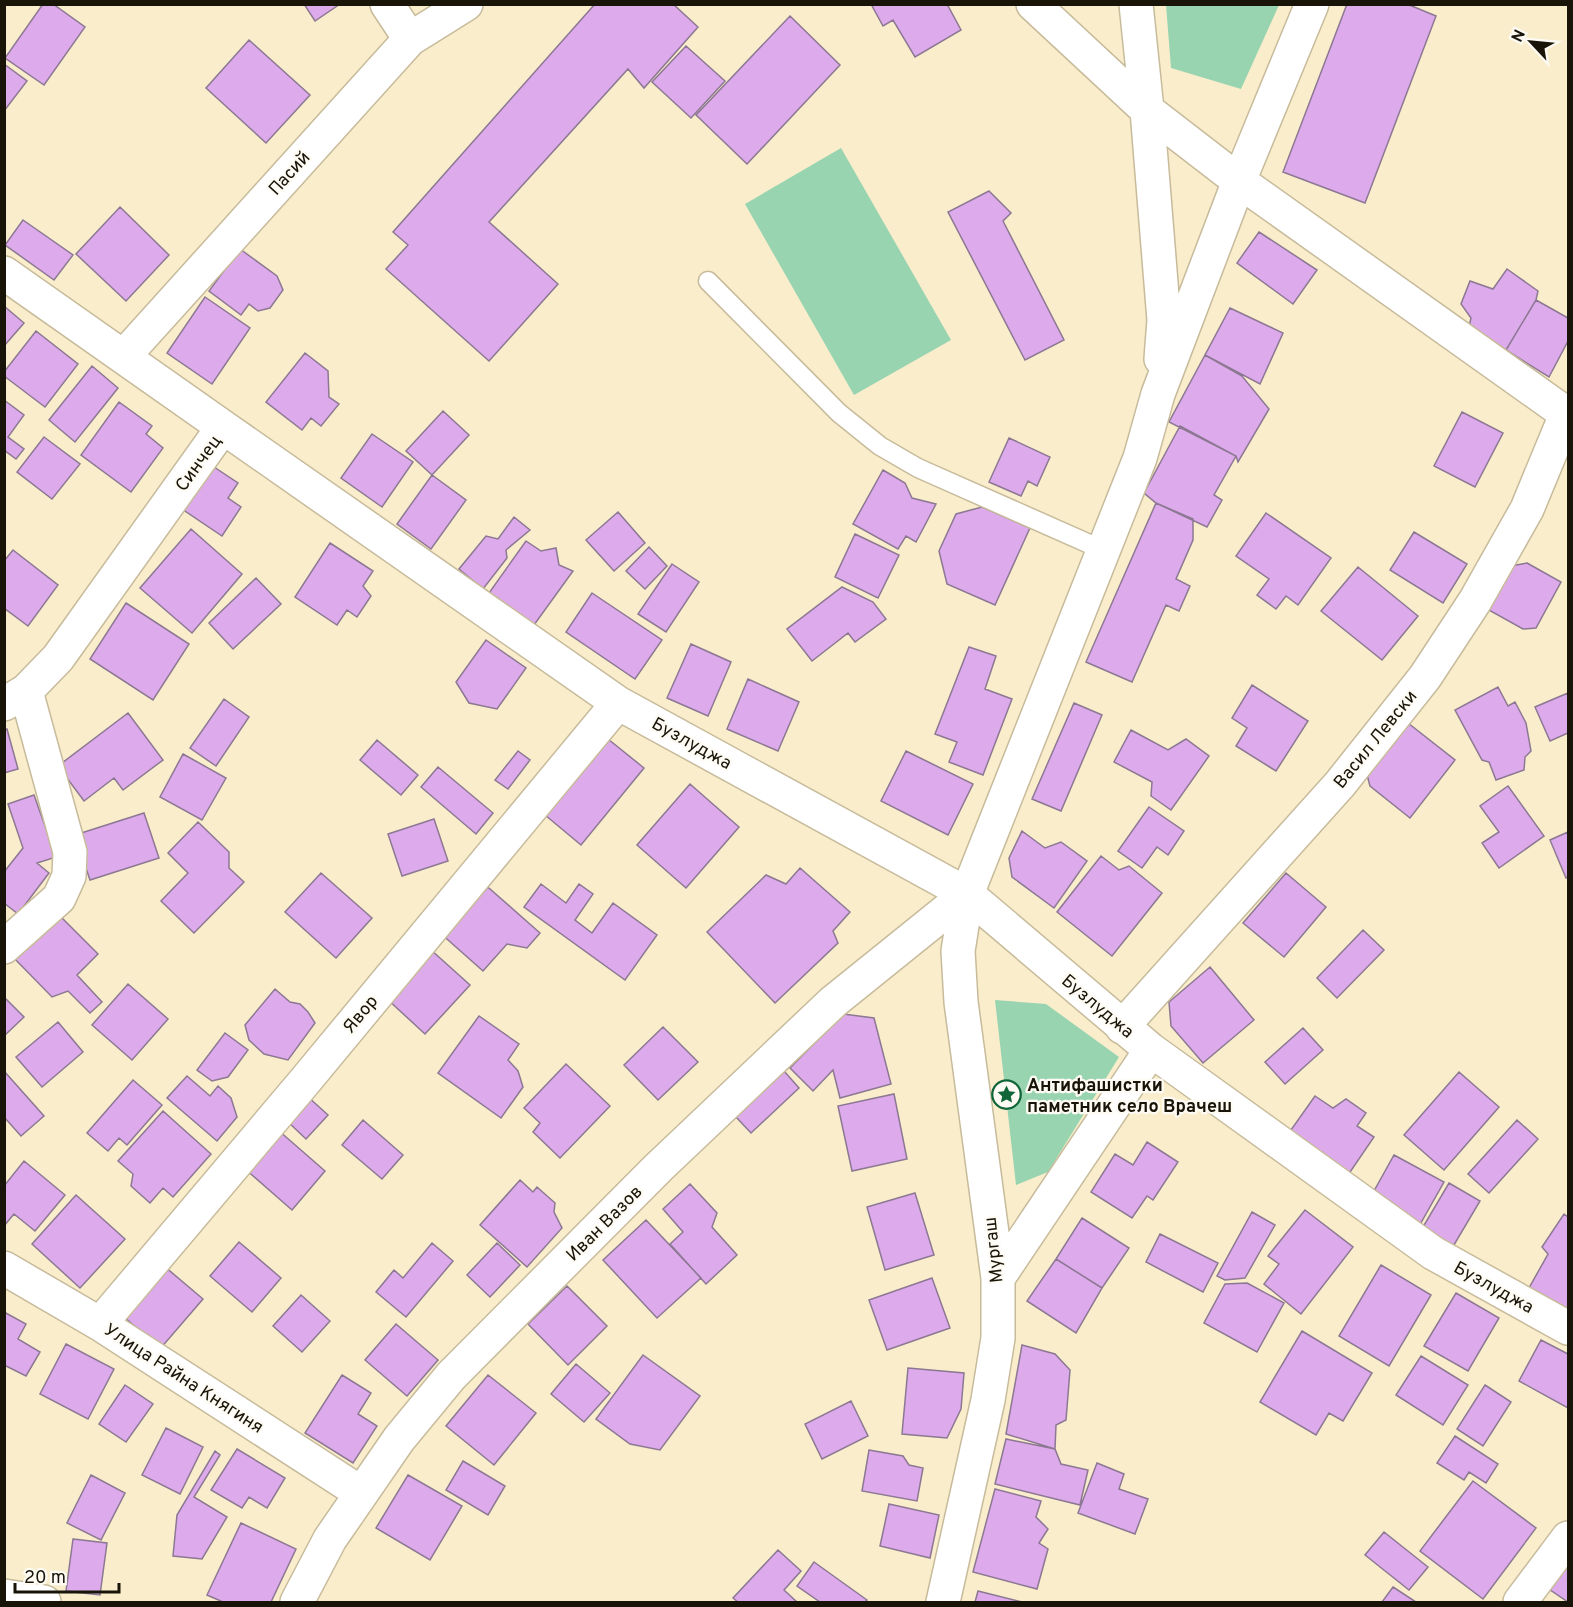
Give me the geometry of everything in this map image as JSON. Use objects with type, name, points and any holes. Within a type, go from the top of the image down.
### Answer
[{"type":"street","points":[[387,4],[410,39]]},
{"type":"street","name":"Пасий","points":[[124,356],[410,39],[466,4]]},
{"type":"street","points":[[1033,4],[1147,110],[1239,182],[1568,413]]},
{"type":"street","points":[[1136,4],[1164,320],[1158,394]]},
{"type":"street","points":[[1158,394],[1239,182],[1312,4]]},
{"type":"street","name":"Синчец","points":[[4,273],[223,427],[58,658],[16,698]]},
{"type":"street","name":"Мургаш","points":[[943,1602],[988,1400],[998,1338],[998,1278],[961,1002],[958,951],[967,894],[1140,458],[1158,394]]},
{"type":"street","name":"Васил Левски","points":[[1122,1027],[1340,784],[1425,677],[1475,601],[1527,509],[1568,413]]},
{"type":"street","name":"Бузлуджа","points":[[223,427],[618,703],[967,894],[1150,1050],[1433,1253],[1569,1328]]},
{"type":"street","points":[[4,947],[58,898],[69,876],[70,852],[16,698]]},
{"type":"street","name":"Явор","points":[[100,1324],[305,1082],[618,703]]},
{"type":"street","name":"Иван Вазов","points":[[297,1602],[330,1539],[361,1492],[399,1439],[451,1376],[658,1168],[833,1002],[967,894]]},
{"type":"street","points":[[998,1278],[1150,1050]]},
{"type":"street","name":"Улица Райна Княгиня","points":[[4,1268],[100,1324],[361,1492]]},
{"type":"street","points":[[1520,1602],[1569,1538]]},
{"type":"street","points":[[4,1596],[45,1602]]},
{"type":"lane","points":[[708,281],[839,413],[880,446],[918,468],[1103,550]]},
{"type":"green space","points":[[1166,5],[1279,5],[1241,89],[1171,68]]},
{"type":"green space","points":[[841,148],[951,340],[854,395],[745,204]]},
{"type":"green space","points":[[995,1000],[1046,1004],[1119,1057],[1048,1172],[1016,1185]]},
{"type":"building","points":[[43,4],[53,4],[85,27],[44,85],[5,58]]},
{"type":"building","points":[[304,4],[340,4],[315,21]]},
{"type":"building","points":[[595,4],[673,4],[698,27],[644,88],[628,69],[489,222],[558,284],[489,361],[386,269],[408,245],[393,232]]},
{"type":"building","points":[[871,4],[947,4],[961,30],[915,57],[893,20],[883,26]]},
{"type":"building","points":[[1347,4],[1407,4],[1436,16],[1365,203],[1283,172]]},
{"type":"building","points":[[790,16],[840,65],[747,164],[696,115]]},
{"type":"building","points":[[249,40],[310,95],[266,143],[206,88]]},
{"type":"building","points":[[686,46],[725,81],[691,118],[652,82]]},
{"type":"building","points":[[4,64],[27,81],[4,111]]},
{"type":"building","points":[[989,191],[1011,213],[1003,221],[1064,340],[1025,360],[948,212]]},
{"type":"building","points":[[120,207],[169,255],[126,301],[76,254]]},
{"type":"building","points":[[23,220],[73,255],[54,280],[5,245]]},
{"type":"building","points":[[1259,232],[1317,270],[1293,304],[1237,263]]},
{"type":"building","points":[[240,249],[277,276],[283,290],[270,308],[258,311],[249,304],[241,315],[209,291]]},
{"type":"building","points":[[1507,269],[1538,291],[1536,300],[1506,350],[1469,327],[1471,318],[1461,304],[1470,281],[1493,289]]},
{"type":"building","points":[[205,297],[250,328],[212,384],[167,353]]},
{"type":"building","points":[[1536,300],[1568,318],[1568,341],[1549,377],[1506,350]]},
{"type":"building","points":[[4,306],[24,323],[4,346]]},
{"type":"building","points":[[1230,308],[1283,333],[1260,384],[1205,355]]},
{"type":"building","points":[[36,331],[78,364],[45,407],[4,376],[4,372]]},
{"type":"building","points":[[305,353],[328,371],[329,397],[339,404],[321,426],[311,418],[302,430],[266,402]]},
{"type":"building","points":[[1205,355],[1242,376],[1269,409],[1238,462],[1236,456],[1169,422]]},
{"type":"building","points":[[92,366],[118,388],[75,442],[49,420]]},
{"type":"building","points":[[4,400],[24,415],[8,437],[24,449],[16,459],[4,450]]},
{"type":"building","points":[[119,402],[152,426],[146,434],[163,448],[131,492],[81,455]]},
{"type":"building","points":[[443,411],[469,435],[432,475],[406,451]]},
{"type":"building","points":[[1462,412],[1503,433],[1475,487],[1434,466]]},
{"type":"building","points":[[1180,426],[1236,456],[1214,495],[1222,500],[1207,527],[1156,503],[1144,493]]},
{"type":"building","points":[[372,434],[413,462],[382,507],[341,478]]},
{"type":"building","points":[[44,437],[80,464],[52,499],[17,472]]},
{"type":"building","points":[[1009,438],[1050,457],[1037,486],[1028,481],[1021,496],[989,482]]},
{"type":"building","points":[[211,465],[238,483],[228,498],[241,507],[222,536],[182,509]]},
{"type":"building","points":[[883,470],[905,483],[912,498],[936,504],[916,542],[906,536],[898,549],[853,524]]},
{"type":"building","points":[[432,475],[466,500],[431,549],[397,524]]},
{"type":"building","points":[[1156,503],[1193,519],[1193,540],[1176,579],[1190,586],[1179,611],[1166,605],[1132,682],[1086,662]]},
{"type":"building","points":[[982,507],[1030,528],[995,605],[947,584],[939,551],[956,514]]},
{"type":"building","points":[[618,512],[645,543],[614,571],[586,540]]},
{"type":"building","points":[[1266,513],[1331,558],[1298,605],[1286,596],[1276,609],[1257,595],[1269,579],[1236,556]]},
{"type":"building","points":[[514,517],[530,530],[506,550],[507,558],[483,589],[459,569],[486,536],[498,539]]},
{"type":"building","points":[[191,529],[242,574],[192,633],[140,588]]},
{"type":"building","points":[[1414,532],[1467,564],[1443,603],[1390,570]]},
{"type":"building","points":[[855,534],[899,555],[878,598],[835,577]]},
{"type":"building","points":[[526,541],[541,551],[556,548],[559,565],[573,571],[534,625],[489,593]]},
{"type":"building","points":[[330,543],[373,571],[363,586],[371,596],[357,617],[347,610],[337,625],[295,597]]},
{"type":"building","points":[[649,547],[667,566],[645,589],[626,571]]},
{"type":"building","points":[[13,550],[58,585],[28,626],[4,608],[4,561]]},
{"type":"building","points":[[1527,563],[1561,582],[1536,628],[1523,629],[1487,609],[1511,566]]},
{"type":"building","points":[[672,564],[699,582],[666,632],[638,614]]},
{"type":"building","points":[[1358,567],[1418,616],[1382,660],[1321,611]]},
{"type":"building","points":[[256,578],[281,604],[233,649],[209,623]]},
{"type":"building","points":[[842,587],[873,602],[886,619],[855,642],[848,633],[812,661],[787,629]]},
{"type":"building","points":[[592,593],[662,640],[635,679],[566,632]]},
{"type":"building","points":[[126,603],[189,644],[153,700],[90,659]]},
{"type":"building","points":[[486,640],[526,668],[497,709],[469,703],[456,682]]},
{"type":"building","points":[[691,644],[731,662],[708,716],[667,698]]},
{"type":"building","points":[[969,647],[996,656],[985,689],[1012,699],[983,775],[949,762],[957,742],[935,734]]},
{"type":"building","points":[[748,679],[799,702],[778,751],[727,729]]},
{"type":"building","points":[[1252,685],[1308,721],[1276,771],[1236,746],[1247,728],[1232,718]]},
{"type":"building","points":[[1498,687],[1508,706],[1515,702],[1526,723],[1531,751],[1525,757],[1524,770],[1496,780],[1489,762],[1482,760],[1455,710]]},
{"type":"building","points":[[1568,693],[1568,733],[1550,741],[1535,707]]},
{"type":"building","points":[[224,699],[249,717],[216,766],[190,748]]},
{"type":"building","points":[[1074,703],[1102,715],[1061,811],[1032,799]]},
{"type":"building","points":[[128,713],[163,760],[123,790],[114,778],[84,801],[58,766]]},
{"type":"building","points":[[1408,723],[1455,760],[1410,818],[1370,786],[1367,775]]},
{"type":"building","points":[[7,729],[18,769],[4,773],[4,730]]},
{"type":"building","points":[[1131,730],[1168,750],[1186,739],[1209,756],[1171,810],[1151,796],[1152,782],[1114,762]]},
{"type":"building","points":[[608,739],[644,768],[581,845],[545,815]]},
{"type":"building","points":[[377,740],[418,775],[401,795],[360,760]]},
{"type":"building","points":[[518,751],[530,760],[508,789],[495,780]]},
{"type":"building","points":[[906,751],[973,784],[948,835],[881,801]]},
{"type":"building","points":[[183,754],[226,778],[202,820],[160,797]]},
{"type":"building","points":[[438,767],[493,813],[476,834],[421,787]]},
{"type":"building","points":[[690,784],[739,827],[686,888],[637,845]]},
{"type":"building","points":[[1508,786],[1544,836],[1499,868],[1482,843],[1499,832],[1480,806]]},
{"type":"building","points":[[34,795],[56,857],[37,863],[49,873],[18,914],[4,903],[4,872],[23,848],[8,804]]},
{"type":"building","points":[[1149,807],[1184,831],[1168,855],[1157,847],[1142,868],[1118,851]]},
{"type":"building","points":[[144,813],[159,858],[90,880],[75,835]]},
{"type":"building","points":[[434,819],[448,861],[402,876],[388,834]]},
{"type":"building","points":[[198,822],[229,852],[229,868],[244,882],[194,933],[161,901],[188,873],[168,853]]},
{"type":"building","points":[[1022,831],[1045,848],[1061,842],[1087,861],[1054,908],[1012,877],[1009,858]]},
{"type":"building","points":[[1568,832],[1568,877],[1566,878],[1550,840]]},
{"type":"building","points":[[1101,856],[1119,870],[1129,866],[1162,893],[1112,956],[1057,912]]},
{"type":"building","points":[[800,868],[850,912],[833,931],[838,943],[775,1003],[707,932],[766,875],[786,884]]},
{"type":"building","points":[[321,873],[372,918],[336,958],[285,912]]},
{"type":"building","points":[[1286,873],[1326,907],[1284,957],[1243,923]]},
{"type":"building","points":[[482,882],[540,933],[527,948],[507,944],[483,971],[439,932]]},
{"type":"building","points":[[541,884],[566,903],[579,884],[593,894],[575,920],[592,933],[613,903],[657,935],[625,980],[524,907]]},
{"type":"building","points":[[56,912],[98,954],[77,975],[102,1002],[90,1013],[68,991],[52,997],[12,956]]},
{"type":"building","points":[[1363,930],[1384,950],[1337,998],[1317,978]]},
{"type":"building","points":[[430,949],[470,985],[425,1034],[386,998]]},
{"type":"building","points":[[1210,967],[1254,1020],[1203,1063],[1171,1026],[1169,1002]]},
{"type":"building","points":[[128,984],[168,1019],[132,1060],[92,1025]]},
{"type":"building","points":[[275,989],[290,1002],[300,1004],[315,1023],[288,1060],[264,1054],[249,1040],[245,1025]]},
{"type":"building","points":[[4,997],[24,1017],[4,1036]]},
{"type":"building","points":[[843,1014],[874,1018],[891,1084],[840,1098],[833,1070],[813,1091],[790,1068]]},
{"type":"building","points":[[479,1016],[519,1044],[508,1060],[518,1071],[523,1087],[501,1118],[438,1073]]},
{"type":"building","points":[[58,1022],[83,1052],[42,1087],[16,1057]]},
{"type":"building","points":[[663,1027],[698,1062],[658,1100],[624,1065]]},
{"type":"building","points":[[1303,1028],[1323,1050],[1285,1084],[1265,1062]]},
{"type":"building","points":[[225,1033],[248,1050],[228,1077],[212,1081],[197,1070]]},
{"type":"building","points":[[566,1064],[610,1106],[560,1158],[533,1132],[540,1123],[524,1108]]},
{"type":"building","points":[[4,1071],[44,1116],[21,1136],[4,1117]]},
{"type":"building","points":[[784,1071],[799,1088],[751,1133],[736,1117]]},
{"type":"building","points":[[1459,1072],[1499,1107],[1444,1170],[1404,1135]]},
{"type":"building","points":[[187,1076],[210,1096],[218,1086],[231,1098],[237,1117],[217,1141],[167,1098]]},
{"type":"building","points":[[133,1080],[162,1105],[127,1145],[119,1138],[108,1151],[87,1133]]},
{"type":"building","points":[[894,1094],[907,1159],[852,1171],[838,1106]]},
{"type":"building","points":[[307,1096],[328,1115],[306,1139],[286,1120]]},
{"type":"building","points":[[1315,1096],[1333,1108],[1346,1099],[1366,1113],[1357,1126],[1374,1137],[1346,1178],[1286,1137]]},
{"type":"building","points":[[163,1111],[211,1154],[173,1197],[163,1188],[150,1203],[131,1186],[133,1174],[118,1161]]},
{"type":"building","points":[[363,1120],[403,1155],[382,1179],[342,1145]]},
{"type":"building","points":[[1517,1120],[1538,1139],[1489,1193],[1468,1174]]},
{"type":"building","points":[[278,1130],[325,1171],[292,1210],[245,1169]]},
{"type":"building","points":[[1147,1142],[1178,1162],[1153,1200],[1147,1196],[1132,1218],[1091,1192],[1115,1154],[1133,1165]]},
{"type":"building","points":[[1394,1155],[1444,1182],[1418,1228],[1369,1200]]},
{"type":"building","points":[[24,1161],[65,1195],[35,1231],[14,1214],[4,1226],[4,1186]]},
{"type":"building","points":[[520,1180],[533,1192],[537,1187],[555,1203],[554,1212],[562,1228],[527,1267],[480,1225]]},
{"type":"building","points":[[1449,1183],[1480,1201],[1451,1250],[1420,1232]]},
{"type":"building","points":[[690,1184],[717,1213],[712,1227],[737,1255],[706,1284],[670,1244],[683,1232],[663,1209]]},
{"type":"building","points":[[915,1193],[934,1255],[885,1270],[867,1207]]},
{"type":"building","points":[[76,1195],[125,1239],[80,1288],[32,1244]]},
{"type":"building","points":[[1305,1210],[1353,1247],[1301,1314],[1264,1284],[1279,1264],[1268,1256]]},
{"type":"building","points":[[1252,1212],[1275,1225],[1245,1278],[1225,1280],[1217,1276]]},
{"type":"building","points":[[1564,1214],[1568,1217],[1568,1309],[1529,1288],[1548,1254],[1542,1247]]},
{"type":"building","points":[[1082,1218],[1129,1248],[1102,1288],[1056,1259]]},
{"type":"building","points":[[646,1220],[701,1278],[657,1318],[603,1260]]},
{"type":"building","points":[[1160,1234],[1218,1263],[1203,1292],[1146,1262]]},
{"type":"building","points":[[239,1242],[281,1278],[252,1312],[210,1276]]},
{"type":"building","points":[[432,1243],[453,1261],[406,1317],[376,1292],[394,1270],[403,1278]]},
{"type":"building","points":[[497,1243],[520,1265],[490,1297],[467,1275]]},
{"type":"building","points":[[1056,1259],[1102,1288],[1076,1333],[1027,1301]]},
{"type":"building","points":[[1381,1265],[1431,1295],[1389,1366],[1339,1336]]},
{"type":"building","points":[[164,1266],[203,1299],[160,1349],[122,1315]]},
{"type":"building","points":[[932,1278],[950,1328],[887,1350],[869,1300]]},
{"type":"building","points":[[1247,1283],[1284,1303],[1257,1352],[1204,1323],[1225,1284]]},
{"type":"building","points":[[567,1286],[607,1326],[568,1365],[528,1324]]},
{"type":"building","points":[[1456,1293],[1499,1318],[1468,1371],[1424,1346]]},
{"type":"building","points":[[301,1295],[330,1321],[302,1352],[273,1326]]},
{"type":"building","points":[[4,1312],[26,1324],[18,1339],[40,1352],[26,1376],[4,1365]]},
{"type":"building","points":[[396,1324],[438,1360],[407,1396],[365,1360]]},
{"type":"building","points":[[1302,1331],[1372,1373],[1343,1421],[1329,1413],[1316,1435],[1260,1402]]},
{"type":"building","points":[[1541,1340],[1568,1354],[1568,1408],[1519,1381]]},
{"type":"building","points":[[66,1344],[114,1369],[88,1419],[40,1394]]},
{"type":"building","points":[[1022,1345],[1055,1354],[1070,1370],[1066,1420],[1056,1425],[1055,1449],[1006,1434]]},
{"type":"building","points":[[643,1355],[700,1396],[660,1450],[630,1444],[596,1419]]},
{"type":"building","points":[[1421,1356],[1468,1385],[1443,1425],[1396,1395]]},
{"type":"building","points":[[576,1364],[610,1393],[584,1422],[551,1394]]},
{"type":"building","points":[[908,1368],[964,1373],[961,1409],[947,1438],[902,1434]]},
{"type":"building","points":[[342,1375],[371,1393],[358,1414],[377,1426],[353,1463],[305,1433]]},
{"type":"building","points":[[488,1375],[536,1413],[494,1465],[446,1426]]},
{"type":"building","points":[[125,1385],[153,1404],[126,1442],[99,1424]]},
{"type":"building","points":[[1485,1385],[1511,1402],[1483,1446],[1457,1429]]},
{"type":"building","points":[[851,1401],[868,1436],[822,1459],[805,1424]]},
{"type":"building","points":[[166,1428],[203,1447],[180,1494],[142,1475]]},
{"type":"building","points":[[1455,1436],[1498,1464],[1486,1483],[1469,1472],[1464,1480],[1437,1463]]},
{"type":"building","points":[[1006,1439],[1055,1449],[1061,1464],[1088,1470],[1080,1505],[995,1484]]},
{"type":"building","points":[[237,1449],[285,1478],[267,1508],[249,1497],[242,1508],[211,1490]]},
{"type":"building","points":[[869,1450],[903,1456],[909,1465],[923,1468],[917,1501],[862,1491]]},
{"type":"building","points":[[215,1451],[220,1455],[194,1497],[227,1517],[202,1559],[173,1556],[177,1515]]},
{"type":"building","points":[[463,1461],[505,1486],[488,1515],[446,1490]]},
{"type":"building","points":[[1097,1463],[1124,1474],[1119,1489],[1148,1499],[1135,1534],[1078,1513]]},
{"type":"building","points":[[91,1475],[125,1493],[101,1540],[67,1523]]},
{"type":"building","points":[[408,1475],[462,1506],[430,1560],[376,1528]]},
{"type":"building","points":[[1473,1481],[1536,1528],[1483,1599],[1420,1551]]},
{"type":"building","points":[[995,1489],[1041,1501],[1036,1517],[1048,1529],[1039,1543],[1048,1549],[1037,1589],[973,1572]]},
{"type":"building","points":[[889,1504],[939,1515],[930,1558],[880,1546]]},
{"type":"building","points":[[241,1523],[296,1549],[271,1602],[223,1602],[207,1595]]},
{"type":"building","points":[[1384,1532],[1428,1567],[1409,1590],[1365,1555]]},
{"type":"building","points":[[73,1539],[107,1543],[100,1595],[66,1591]]},
{"type":"building","points":[[1568,1548],[1568,1602],[1543,1585]]},
{"type":"building","points":[[778,1550],[801,1571],[784,1590],[797,1602],[738,1602],[733,1598]]},
{"type":"building","points":[[814,1562],[867,1600],[865,1602],[820,1602],[797,1586]]},
{"type":"building","points":[[1393,1587],[1416,1602],[1382,1602]]},
{"type":"building","points":[[978,1591],[1022,1602],[975,1602]]},
{"type":"place","name":"Антифашистки паметник село Врачеш","points":[[1006,1095]]}]
